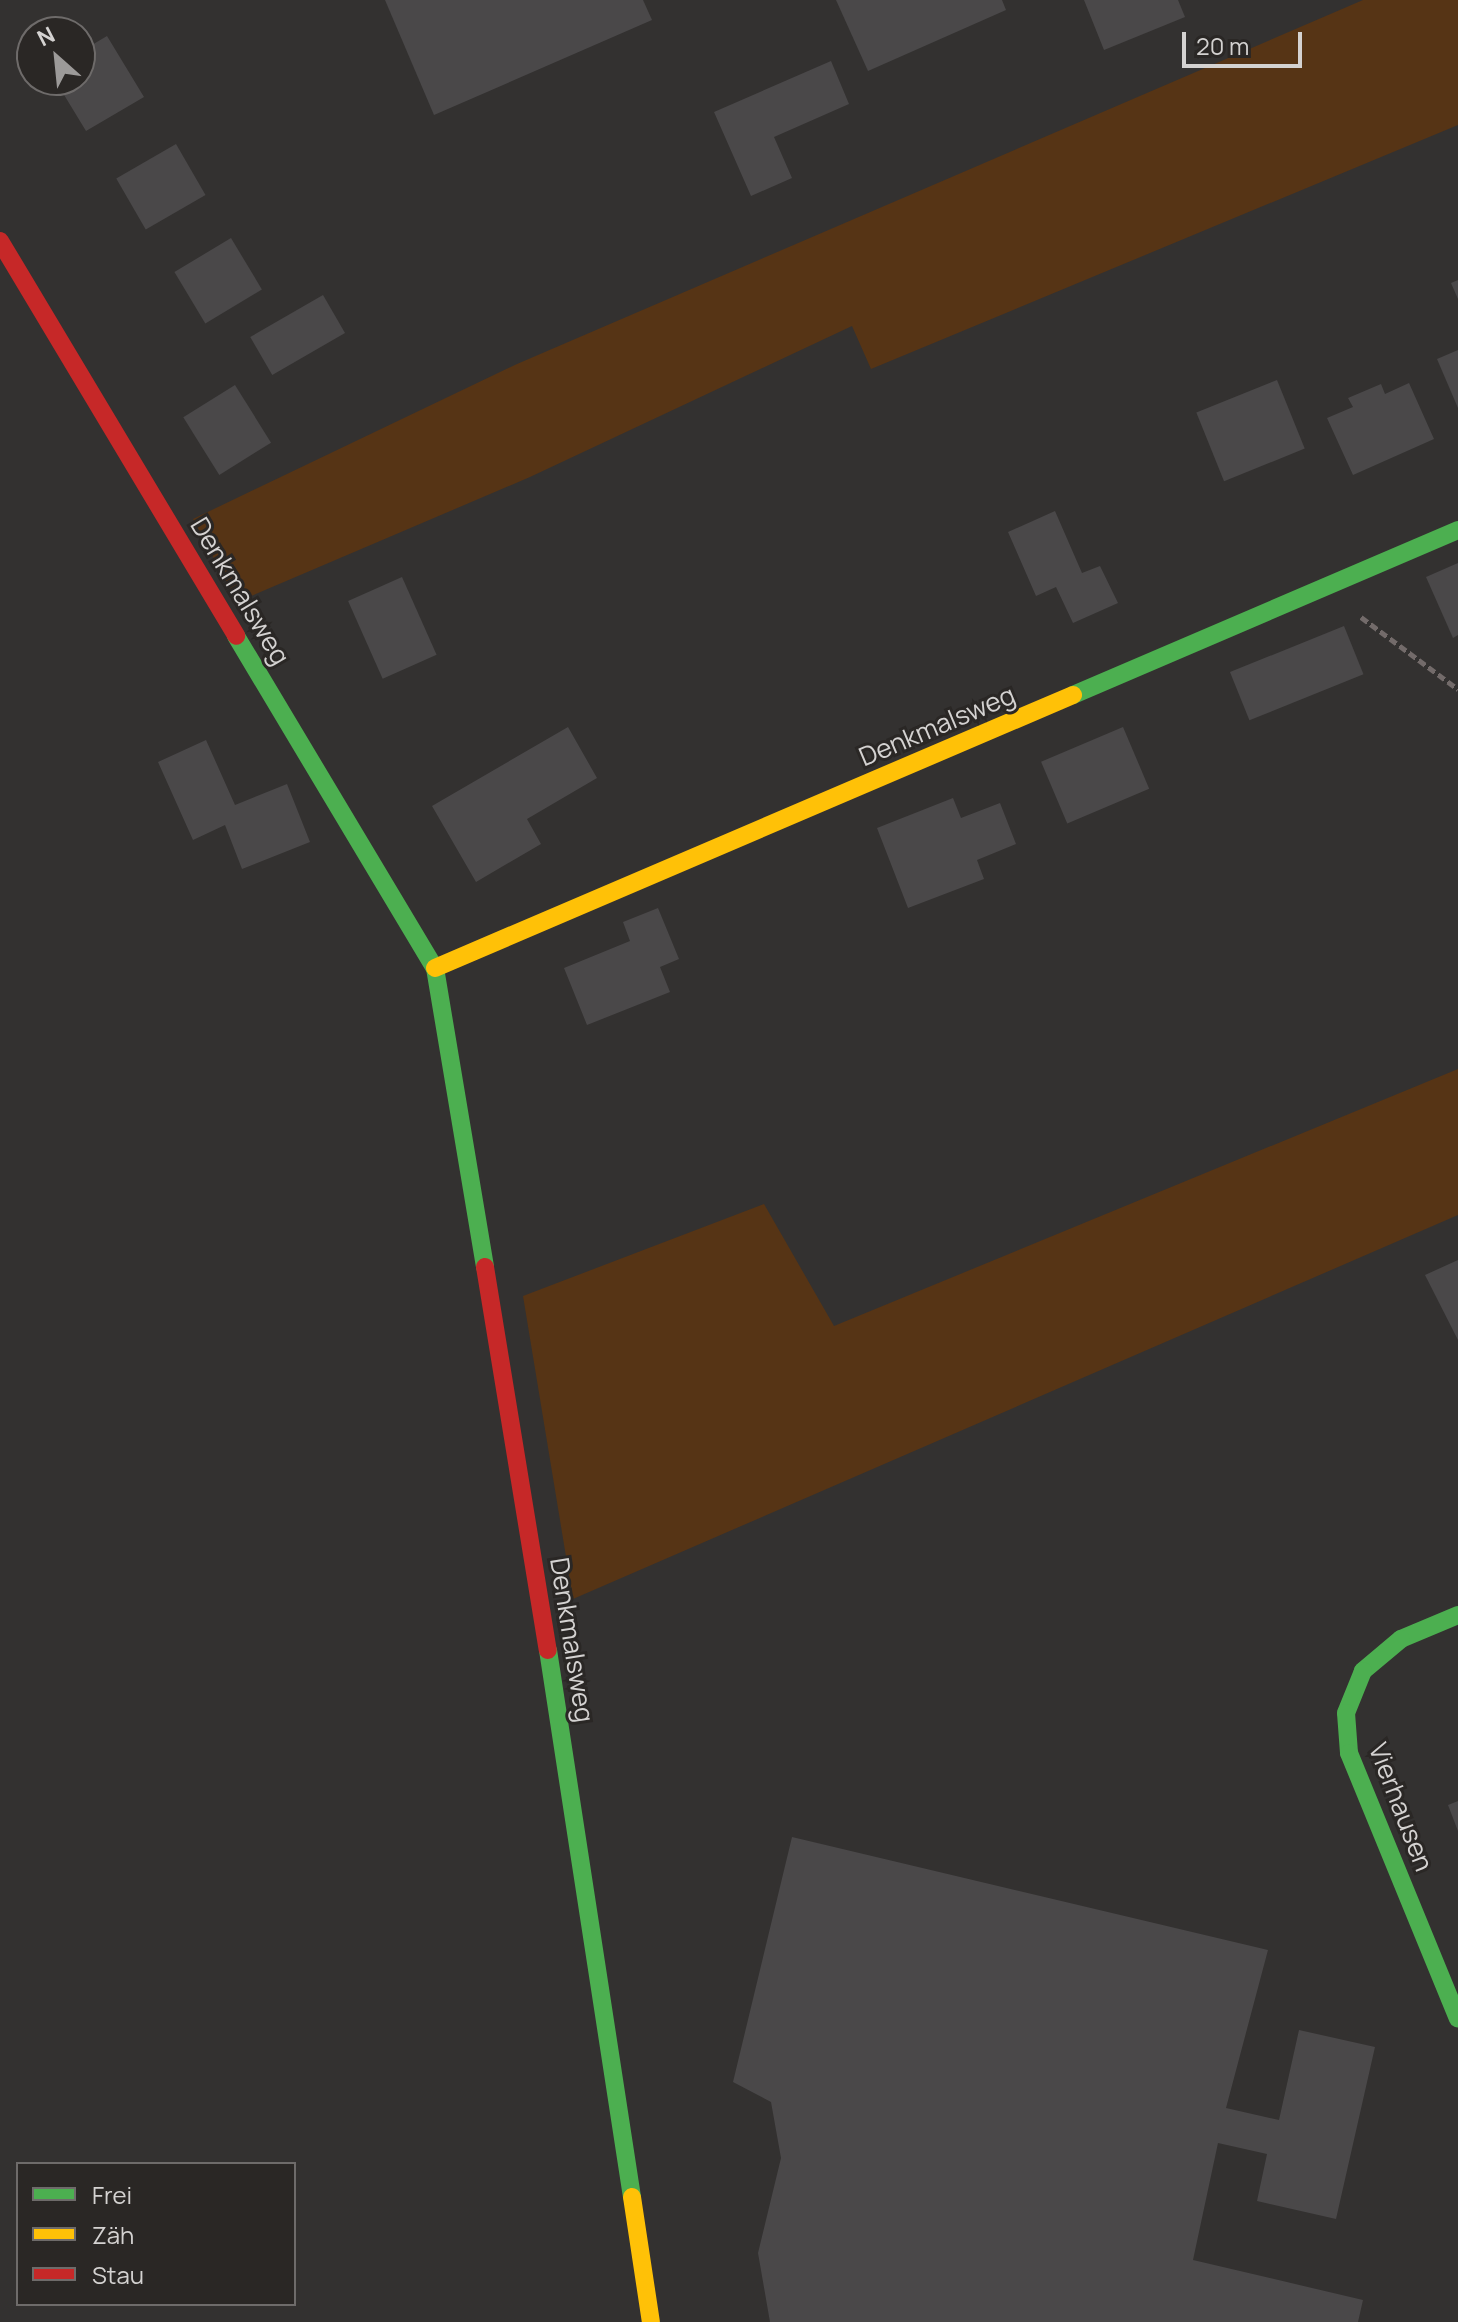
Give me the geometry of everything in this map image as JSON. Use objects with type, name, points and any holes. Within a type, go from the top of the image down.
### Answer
[{"type":"street","name":"Denkmalsweg","points":[[0,241],[435,968],[542,1612],[651,2322]]},
{"type":"street","name":"Denkmalsweg","points":[[435,968],[1325,591],[1458,530]]},
{"type":"street","name":"Vierhausen","points":[[1458,1615],[1401,1639],[1363,1671],[1346,1713],[1349,1753],[1458,2019]]},
{"type":"path","points":[[1325,591],[1458,689]]},
{"type":"shaded area","points":[[1363,0],[1458,0],[1458,125],[871,369],[852,326],[530,477],[237,602],[193,519],[517,364]]},
{"type":"shaded area","points":[[1458,1069],[1458,1215],[573,1599],[523,1296],[764,1204],[834,1326]]},
{"type":"building","points":[[385,0],[643,0],[652,20],[434,115]]},
{"type":"building","points":[[836,0],[1002,0],[1006,10],[868,71]]},
{"type":"building","points":[[1084,0],[1178,0],[1185,17],[1104,50]]},
{"type":"building","points":[[107,36],[144,97],[86,131],[65,96],[96,96],[96,43]]},
{"type":"building","points":[[831,61],[849,104],[774,137],[792,178],[751,196],[714,112]]},
{"type":"building","points":[[176,144],[206,195],[146,230],[116,178]]},
{"type":"building","points":[[231,238],[262,289],[205,323],[174,272]]},
{"type":"building","points":[[1458,280],[1458,299],[1451,283]]},
{"type":"building","points":[[323,295],[345,333],[272,375],[250,337]]},
{"type":"building","points":[[1458,350],[1458,408],[1437,359]]},
{"type":"building","points":[[1277,380],[1305,449],[1224,481],[1196,413]]},
{"type":"building","points":[[1409,383],[1434,439],[1353,475],[1327,418],[1353,407],[1348,398],[1381,384],[1385,394]]},
{"type":"building","points":[[235,385],[271,443],[219,475],[183,417]]},
{"type":"building","points":[[1055,511],[1082,573],[1100,566],[1118,603],[1073,623],[1056,587],[1036,596],[1008,532]]},
{"type":"building","points":[[1458,563],[1458,635],[1453,638],[1426,577]]},
{"type":"building","points":[[402,577],[437,655],[383,679],[348,601]]},
{"type":"building","points":[[1344,626],[1363,674],[1249,720],[1230,672]]},
{"type":"building","points":[[568,727],[597,778],[527,819],[541,844],[476,882],[432,806]]},
{"type":"building","points":[[1123,727],[1149,789],[1067,823],[1041,762]]},
{"type":"building","points":[[206,740],[235,805],[287,784],[310,842],[242,869],[225,825],[193,840],[158,762]]},
{"type":"building","points":[[953,798],[961,818],[1000,803],[1016,844],[977,860],[984,879],[908,908],[877,828]]},
{"type":"building","points":[[658,908],[679,959],[660,967],[670,992],[587,1025],[564,968],[630,941],[623,922]]},
{"type":"building","points":[[1458,1260],[1458,1340],[1425,1275]]},
{"type":"building","points":[[1458,1801],[1458,1831],[1448,1805]]},
{"type":"building","points":[[792,1837],[1268,1950],[1226,2108],[1279,2120],[1299,2030],[1375,2047],[1336,2219],[1257,2201],[1267,2154],[1218,2143],[1193,2260],[1363,2300],[1358,2322],[770,2322],[758,2253],[781,2158],[771,2102],[733,2082]]},
{"type":"traffic: fast","points":[[1073,695],[1458,530]]},
{"type":"traffic: fast","points":[[236,636],[435,968],[485,1267]]},
{"type":"traffic: fast","points":[[1458,1615],[1401,1639],[1363,1671],[1346,1713],[1349,1753],[1458,2019]]},
{"type":"traffic: fast","points":[[548,1650],[632,2197]]},
{"type":"traffic: slow","points":[[435,968],[1073,695]]},
{"type":"traffic: slow","points":[[632,2197],[651,2322]]},
{"type":"traffic: jam","points":[[0,241],[236,636]]},
{"type":"traffic: jam","points":[[485,1267],[548,1650]]}]
